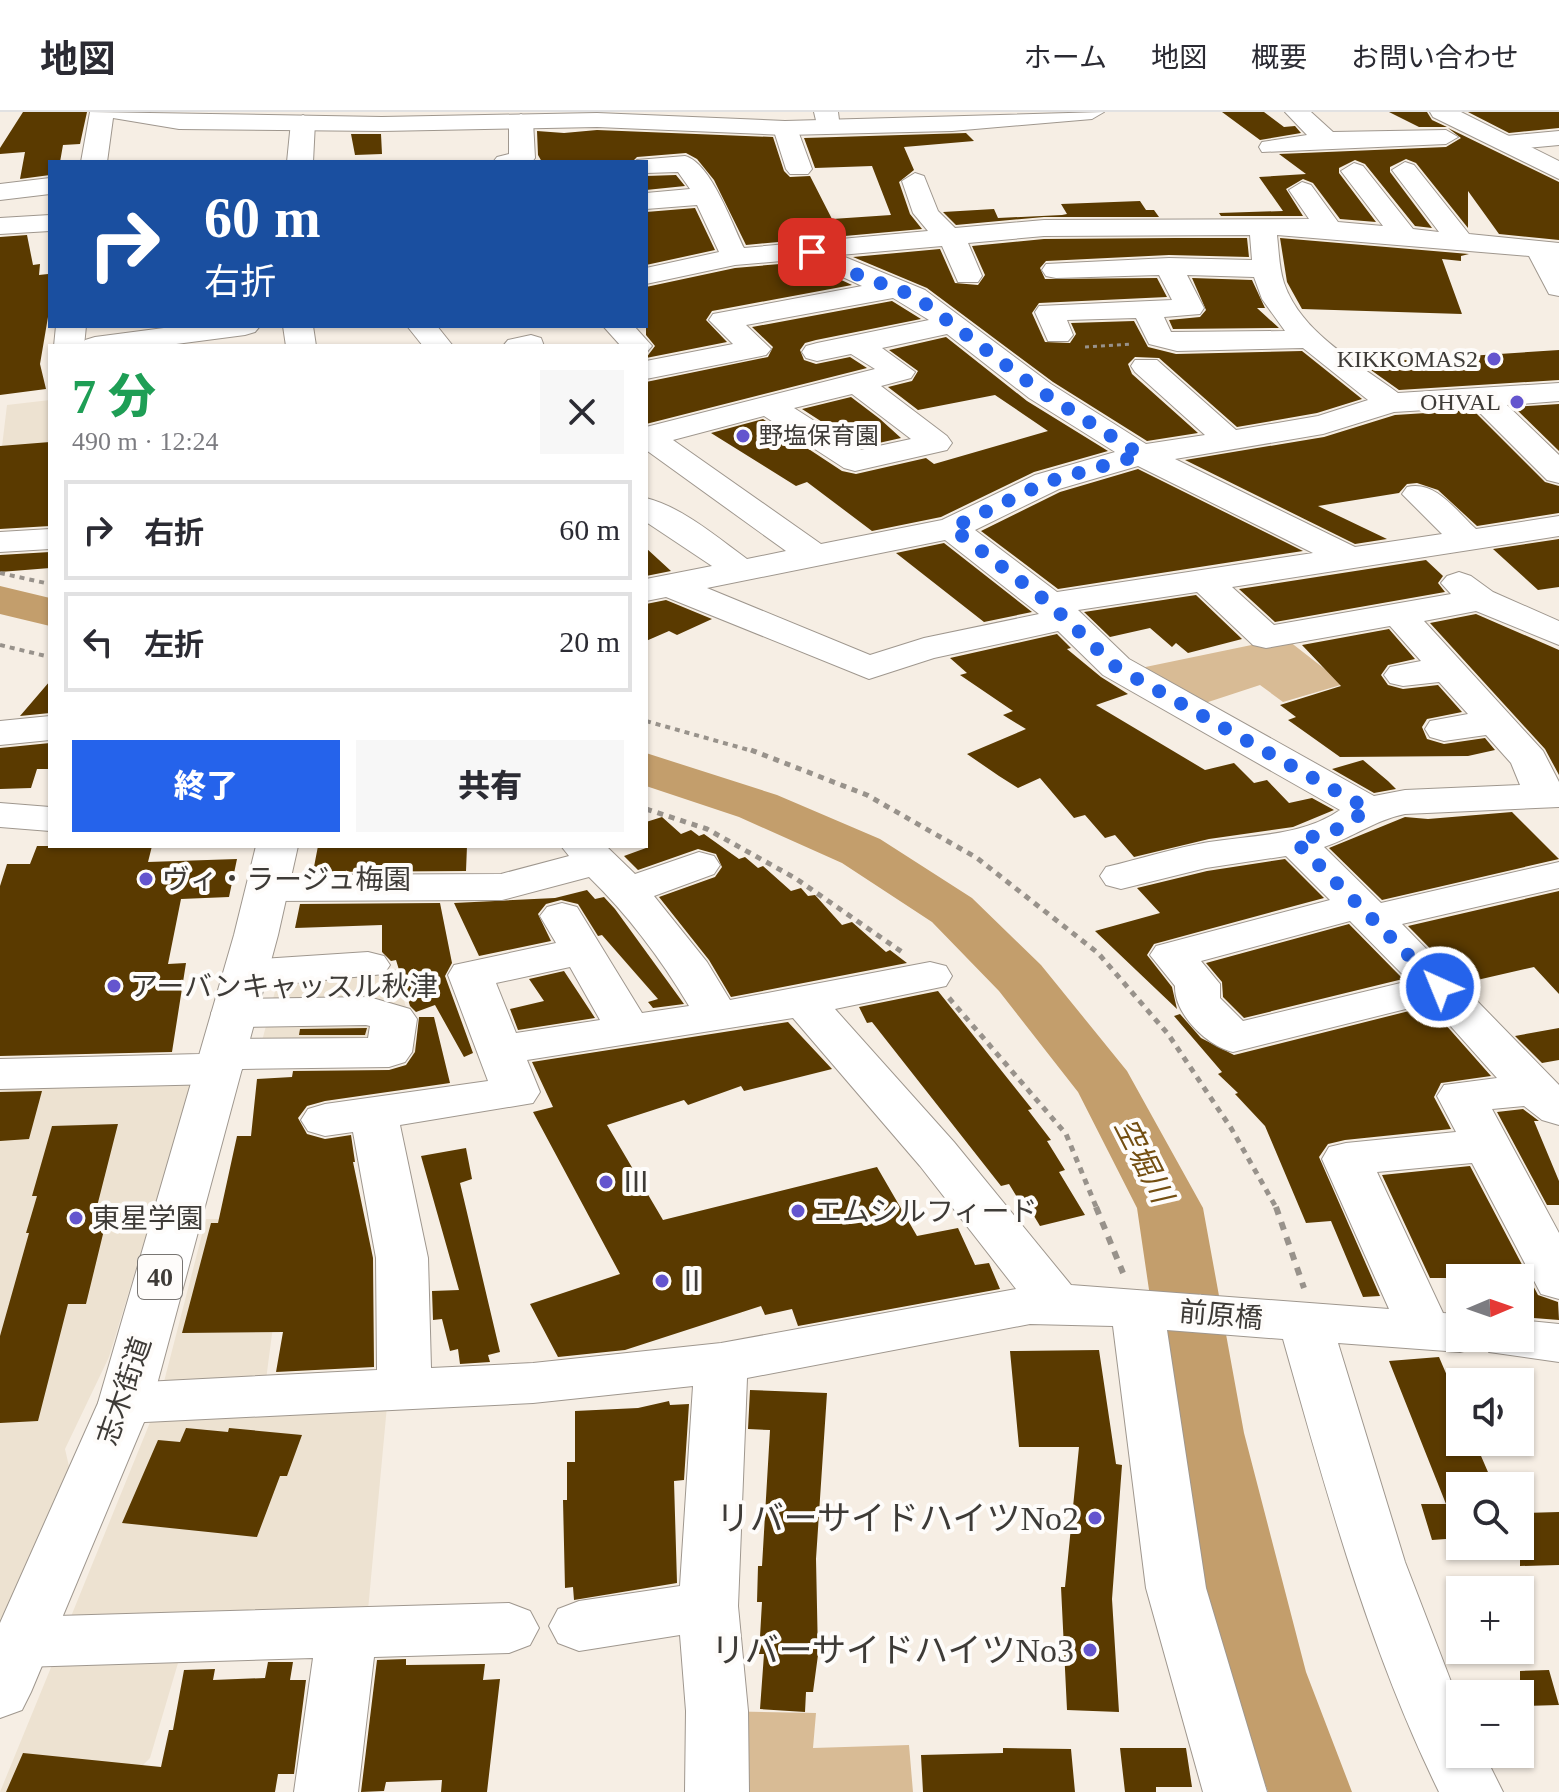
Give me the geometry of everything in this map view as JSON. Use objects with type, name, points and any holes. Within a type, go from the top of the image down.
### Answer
[{"type":"street","points":[[94,160],[102,112]]},
{"type":"street","points":[[117,112],[179,122],[650,122],[686,118],[785,128],[827,120],[1002,121],[1092,112]]},
{"type":"street","points":[[1297,112],[1327,140]]},
{"type":"street","points":[[1442,112],[1556,167]]},
{"type":"street","points":[[519,160],[521,121]]},
{"type":"street","points":[[300,160],[303,122]]},
{"type":"street","points":[[650,122],[658,164],[685,164],[696,176],[735,257]]},
{"type":"street","points":[[785,128],[799,169]]},
{"type":"street","points":[[1271,147],[1327,140],[1446,137]]},
{"type":"street","points":[[1506,143],[1559,138]]},
{"type":"street","points":[[1405,170],[1459,239]]},
{"type":"street","points":[[1354,171],[1403,234]]},
{"type":"street","points":[[915,181],[926,213],[955,244],[968,276]]},
{"type":"street","points":[[0,192],[48,186]]},
{"type":"street","points":[[1302,190],[1329,229]]},
{"type":"street","points":[[648,201],[705,196]]},
{"type":"street","points":[[0,226],[48,223]]},
{"type":"street","points":[[1262,225],[1268,269],[1279,304],[1311,339],[1391,403]]},
{"type":"street","points":[[648,276],[735,257],[1044,228],[1143,230],[1262,225],[1403,234],[1549,250],[1559,288]]},
{"type":"street","points":[[812,252],[858,275],[915,296],[1040,391],[1141,455],[1348,557]]},
{"type":"street","points":[[1056,270],[1169,266],[1268,269]]},
{"type":"street","points":[[1053,323],[1146,309],[1190,308],[1169,266]]},
{"type":"street","points":[[783,290],[858,275]]},
{"type":"street","points":[[648,360],[756,349],[723,320],[897,288]]},
{"type":"street","points":[[1146,309],[1159,338],[1214,351],[1311,339]]},
{"type":"street","points":[[817,352],[950,325]]},
{"type":"street","points":[[124,344],[209,338],[239,328]]},
{"type":"street","points":[[424,328],[436,344]]},
{"type":"street","points":[[620,328],[633,344]]},
{"type":"street","points":[[648,437],[900,372],[856,344]]},
{"type":"street","points":[[1146,366],[1230,441]]},
{"type":"street","points":[[769,406],[855,461],[936,443],[859,384]]},
{"type":"street","points":[[658,587],[952,528],[1047,482],[1141,455],[1323,425],[1391,403],[1559,392]]},
{"type":"street","points":[[1479,395],[1559,473]]},
{"type":"street","points":[[648,438],[817,557]]},
{"type":"street","points":[[1419,494],[1468,540]]},
{"type":"street","points":[[648,509],[701,541],[739,570]]},
{"type":"street","points":[[658,587],[869,668],[1058,611],[1202,578],[1559,526]]},
{"type":"street","points":[[952,528],[1058,611],[1116,667],[1368,809]]},
{"type":"street","points":[[0,542],[48,539]]},
{"type":"street","points":[[1417,548],[1492,605],[1559,634]]},
{"type":"street","points":[[1202,578],[1266,637],[1398,614],[1559,601]]},
{"type":"street","points":[[1121,876],[1206,855],[1296,842],[1341,828],[1368,809],[1405,802],[1551,794],[1529,759],[1498,722],[1398,614]]},
{"type":"street","points":[[1403,675],[1449,669]]},
{"type":"street","points":[[1444,729],[1498,722]]},
{"type":"street","points":[[0,733],[48,728]]},
{"type":"street","points":[[0,815],[48,819]]},
{"type":"street","points":[[1296,842],[1546,1099]]},
{"type":"street","points":[[272,867],[489,888],[589,854],[628,891],[691,972],[717,1015]]},
{"type":"street","points":[[628,891],[699,865]]},
{"type":"street","name":"志木街道","points":[[11,1667],[125,1403],[272,867]]},
{"type":"street","points":[[1440,987],[1233,1038],[1197,1001],[1198,984],[1172,955],[1367,912],[1559,875]]},
{"type":"street","points":[[325,1120],[516,1092],[470,975],[572,934],[628,1028]]},
{"type":"street","points":[[0,1074],[230,1027],[368,965]]},
{"type":"street","points":[[500,1050],[804,1002],[930,976]]},
{"type":"street","points":[[804,1002],[937,1154],[1056,1303]]},
{"type":"street","points":[[230,1027],[389,1052],[394,1019],[369,1011]]},
{"type":"street","points":[[1546,1099],[1461,1096],[1484,1146],[1559,1281]]},
{"type":"street","points":[[373,1112],[402,1258],[404,1388]]},
{"type":"street","points":[[1443,1332],[1346,1159],[1484,1146]]},
{"type":"street","name":"前原橋","points":[[125,1403],[533,1383],[721,1363],[1030,1305],[1056,1303],[1443,1332]]},
{"type":"street","points":[[1137,1308],[1176,1588],[1235,1792]]},
{"type":"street","points":[[1310,1323],[1386,1593],[1415,1674],[1471,1792]]},
{"type":"street","points":[[1534,1341],[1559,1343]]},
{"type":"street","points":[[717,1792],[717,1711],[708,1606],[721,1363]]},
{"type":"street","points":[[579,1626],[708,1606]]},
{"type":"street","points":[[11,1667],[347,1633],[509,1628]]},
{"type":"street","points":[[326,1792],[347,1633]]},
{"type":"path","points":[[0,573],[48,584]]},
{"type":"path","points":[[0,645],[48,657]]},
{"type":"path","points":[[648,722],[747,748],[867,795],[977,858],[1098,953],[1168,1034],[1231,1128],[1276,1207],[1310,1323]]},
{"type":"path","points":[[648,810],[707,829],[795,878],[918,963],[1066,1134],[1137,1308]]},
{"type":"shaded area","points":[[48,400],[48,470],[0,463],[7,405]]},
{"type":"shaded area","points":[[1285,638],[1344,684],[1283,702],[1260,685],[1196,706],[1131,670]]},
{"type":"shaded area","points":[[396,969],[418,1054],[256,1064],[279,976]]},
{"type":"shaded area","name":"東星学園","points":[[195,1075],[109,1357],[65,1449],[71,1475],[0,1634],[0,1080]]},
{"type":"shaded area","points":[[206,1219],[287,1220],[264,1395],[159,1401]]},
{"type":"shaded area","points":[[387,1406],[367,1621],[61,1641],[153,1415]]},
{"type":"shaded area","points":[[178,1663],[150,1758],[141,1767],[132,1792],[0,1792],[52,1665]]},
{"type":"shaded area","points":[[717,1711],[816,1713],[813,1748],[909,1745],[913,1792],[717,1792]]},
{"type":"building","points":[[23,112],[87,112],[80,144],[63,145],[60,160],[48,160],[48,175],[20,179],[25,152],[0,154],[0,148]]},
{"type":"building","points":[[1222,112],[1264,112],[1284,127],[1295,126],[1301,133],[1260,140]]},
{"type":"building","points":[[1389,112],[1427,112],[1432,120],[1447,127],[1419,127]]},
{"type":"building","points":[[1468,112],[1559,112],[1559,128],[1509,133]]},
{"type":"building","points":[[1448,128],[1559,182],[1559,240],[1499,234],[1468,191],[1468,228],[1416,163],[1406,159],[1390,167],[1390,172],[1432,228],[1415,226],[1365,164],[1355,160],[1339,168],[1339,173],[1376,222],[1340,219],[1313,183],[1303,179],[1286,189],[1303,216],[1221,216],[1219,213],[1283,211],[1259,177],[1306,174],[1279,154],[1446,147],[1461,138]]},
{"type":"building","points":[[597,130],[773,137],[784,171],[790,177],[810,176],[832,219],[891,215],[872,166],[815,168],[804,138],[966,133],[974,141],[904,147],[914,170],[899,182],[910,214],[922,229],[746,245],[714,180],[697,159],[686,153],[637,157],[634,160],[541,160],[537,131],[564,133]]},
{"type":"building","points":[[351,134],[381,134],[382,154],[355,155]]},
{"type":"building","points":[[676,175],[685,186],[648,190],[648,176]]},
{"type":"building","points":[[1140,201],[1146,210],[1154,210],[1159,217],[1044,217],[956,225],[943,212],[994,209],[998,218],[1062,215],[1067,214],[1061,204]]},
{"type":"building","points":[[695,208],[715,250],[648,265],[648,212]]},
{"type":"building","points":[[27,235],[33,265],[40,264],[39,275],[48,274],[48,317],[40,364],[46,389],[0,395],[0,237]]},
{"type":"building","points":[[1247,238],[1249,257],[1169,255],[1046,261],[1040,268],[1045,279],[1157,278],[1167,297],[1039,303],[1032,313],[1045,342],[1070,343],[1076,334],[1071,323],[1134,321],[1148,347],[1176,354],[1302,351],[1362,399],[1317,413],[1237,427],[1159,358],[1135,357],[1128,364],[1132,374],[1198,433],[1147,441],[1053,382],[927,288],[853,257],[940,249],[955,283],[978,285],[985,275],[972,246],[1044,239]]},
{"type":"building","points":[[1280,238],[1469,254],[1461,256],[1461,261],[1442,259],[1462,314],[1302,309],[1287,282]]},
{"type":"building","points":[[803,262],[852,285],[712,311],[706,320],[727,342],[648,358],[655,346],[646,335],[648,287],[735,268]]},
{"type":"building","points":[[1192,278],[1252,280],[1265,308],[1257,308],[1279,328],[1173,329],[1169,320],[1200,317],[1206,310]]},
{"type":"building","points":[[892,301],[921,319],[816,340],[805,343],[800,350],[804,360],[816,364],[850,357],[867,368],[648,423],[648,382],[768,357],[773,347],[752,327]]},
{"type":"building","points":[[946,337],[1027,401],[1108,451],[1034,472],[941,517],[872,531],[807,482],[796,486],[711,433],[763,419],[842,471],[856,474],[926,458],[934,464],[1048,431],[995,395],[918,410],[888,387],[912,381],[918,371],[889,350]]},
{"type":"building","name":"KIKKOMAS2","points":[[1559,350],[1559,380],[1399,390],[1361,363]]},
{"type":"building","points":[[851,397],[901,438],[861,447],[802,409]]},
{"type":"building","points":[[1559,404],[1559,451],[1514,407]]},
{"type":"building","points":[[1473,410],[1545,482],[1559,486],[1559,513],[1477,526],[1438,490],[1417,483],[1407,484],[1399,493],[1318,506],[1387,539],[1355,544],[1185,460],[1324,437],[1395,415]]},
{"type":"building","points":[[48,442],[48,526],[0,529],[0,446]]},
{"type":"building","points":[[1138,469],[1303,551],[1058,589],[981,531],[1060,492]]},
{"type":"building","points":[[1559,539],[1559,587],[1538,590],[1493,549]]},
{"type":"building","points":[[944,543],[1032,612],[984,622],[896,553]]},
{"type":"building","points":[[648,550],[671,571],[648,576]]},
{"type":"building","points":[[48,552],[48,568],[0,572],[0,555]]},
{"type":"building","points":[[1426,560],[1443,576],[1438,583],[1445,592],[1275,622],[1239,589]]},
{"type":"building","points":[[1196,595],[1242,639],[1188,653],[1176,643],[1172,647],[1150,628],[1110,637],[1084,612]]},
{"type":"building","points":[[666,600],[712,619],[677,635],[669,631],[648,640],[648,604]]},
{"type":"building","points":[[1476,614],[1559,650],[1559,775],[1545,749],[1430,623]]},
{"type":"building","points":[[1389,629],[1415,659],[1388,665],[1381,675],[1388,685],[1403,689],[1438,685],[1462,712],[1427,719],[1422,727],[1427,739],[1444,744],[1485,738],[1495,750],[1468,756],[1340,757],[1288,720],[1296,717],[1280,705],[1341,686],[1302,645]]},
{"type":"building","points":[[1057,634],[1071,648],[1067,649],[1128,694],[1096,705],[1205,770],[1234,763],[1254,783],[1267,780],[1289,803],[1312,798],[1334,810],[1293,827],[1209,839],[1134,857],[1115,835],[1105,838],[1085,815],[1074,818],[1040,778],[1018,788],[999,776],[967,754],[1026,729],[1003,715],[1013,711],[960,675],[967,673],[950,658]]},
{"type":"building","points":[[48,683],[48,713],[20,716]]},
{"type":"building","points":[[48,743],[48,769],[37,769],[31,788],[0,789],[0,748]]},
{"type":"building","points":[[1363,760],[1396,789],[1374,793],[1332,769]]},
{"type":"building","points":[[1512,812],[1559,859],[1382,900],[1329,848],[1405,817],[1428,819]]},
{"type":"building","points":[[662,817],[681,834],[691,830],[699,836],[704,834],[739,859],[745,857],[758,868],[763,866],[791,891],[801,888],[808,896],[815,895],[842,925],[852,922],[886,952],[890,950],[907,963],[731,997],[709,960],[659,897],[715,877],[722,867],[716,854],[698,849],[638,870],[624,856],[648,848],[648,821]]},
{"type":"building","points":[[37,846],[152,848],[148,862],[237,859],[229,897],[181,899],[168,964],[186,963],[172,1052],[0,1056],[0,886],[7,864],[30,864]]},
{"type":"building","points":[[318,848],[467,848],[466,871],[313,872]]},
{"type":"building","points":[[1285,859],[1324,898],[1154,944],[1147,955],[1172,987],[1177,1009],[1095,931],[1160,913],[1137,888],[1207,871]]},
{"type":"building","points":[[587,890],[595,899],[604,897],[615,909],[684,1004],[653,1008],[648,1002],[658,999],[602,935],[598,936],[578,904],[561,900],[546,904],[538,914],[551,941],[479,956],[454,903],[555,898]]},
{"type":"building","points":[[1559,891],[1559,994],[1534,967],[1464,983],[1408,926]]},
{"type":"building","points":[[440,903],[452,963],[445,976],[473,1053],[464,1057],[435,1005],[416,1012],[410,1006],[396,960],[391,961],[382,952],[382,925],[295,928],[300,904]]},
{"type":"building","points":[[1349,924],[1403,979],[1244,1018],[1223,997],[1222,982],[1206,963]]},
{"type":"building","points":[[564,971],[595,1018],[518,1030],[510,1009],[544,1001],[529,979]]},
{"type":"building","points":[[938,991],[1032,1109],[1028,1110],[1051,1140],[1047,1141],[1065,1170],[1059,1172],[1085,1215],[1040,1226],[1009,1184],[1001,1186],[872,1022],[867,1023],[859,1007]]},
{"type":"building","points":[[1429,1006],[1491,1076],[1441,1083],[1434,1097],[1451,1129],[1345,1140],[1328,1144],[1319,1157],[1380,1296],[1363,1297],[1331,1221],[1306,1223],[1265,1126],[1218,1074],[1222,1072],[1174,1016],[1180,1014],[1201,1038],[1234,1055]]},
{"type":"building","points":[[419,1017],[434,1017],[450,1083],[325,1101],[307,1106],[298,1118],[307,1134],[325,1139],[351,1135],[353,1162],[373,1258],[374,1367],[276,1372],[283,1332],[182,1333],[211,1223],[218,1223],[237,1136],[251,1136],[257,1079],[292,1077],[293,1071],[389,1070],[406,1065],[415,1052]]},
{"type":"building","points":[[788,1022],[832,1069],[744,1091],[741,1086],[688,1105],[684,1100],[607,1125],[663,1220],[877,1167],[917,1236],[958,1228],[975,1265],[989,1263],[1000,1289],[798,1326],[792,1309],[765,1315],[761,1306],[625,1350],[558,1357],[530,1304],[620,1274],[533,1112],[553,1107],[532,1062]]},
{"type":"building","points":[[367,1028],[365,1035],[299,1035],[300,1029]]},
{"type":"building","points":[[1559,1028],[1559,1060],[1542,1063],[1515,1036]]},
{"type":"building","points":[[42,1091],[29,1139],[0,1141],[0,1092]]},
{"type":"building","points":[[1523,1109],[1539,1121],[1534,1121],[1559,1181],[1559,1205],[1547,1205],[1497,1112]]},
{"type":"building","points":[[118,1124],[91,1230],[104,1230],[86,1304],[68,1304],[38,1421],[0,1423],[0,1336],[29,1233],[26,1233],[37,1196],[32,1196],[52,1126]]},
{"type":"building","points":[[466,1148],[472,1179],[460,1183],[500,1352],[488,1355],[490,1362],[460,1364],[458,1349],[450,1351],[442,1319],[433,1320],[432,1291],[459,1290],[421,1156]]},
{"type":"building","points":[[1470,1166],[1522,1264],[1446,1264],[1446,1278],[1430,1278],[1382,1175]]},
{"type":"building","points":[[1534,1287],[1538,1295],[1558,1302],[1559,1320],[1534,1318]]},
{"type":"building","points":[[1099,1350],[1116,1464],[1122,1465],[1112,1599],[1119,1712],[1067,1710],[1061,1587],[1065,1587],[1079,1447],[1019,1447],[1010,1351]]},
{"type":"building","points":[[1439,1357],[1446,1373],[1446,1456],[1481,1456],[1488,1472],[1446,1472],[1446,1504],[1389,1361]]},
{"type":"building","points":[[750,1390],[827,1393],[816,1559],[818,1655],[813,1692],[806,1692],[805,1712],[760,1709],[764,1654],[759,1654],[762,1602],[757,1602],[758,1566],[762,1566],[770,1430],[748,1429]]},
{"type":"building","points":[[669,1401],[670,1405],[689,1404],[684,1480],[674,1481],[677,1583],[574,1600],[573,1587],[565,1588],[563,1500],[567,1500],[567,1462],[575,1462],[575,1411],[638,1408]]},
{"type":"building","points":[[186,1428],[228,1432],[229,1428],[302,1435],[287,1476],[280,1476],[257,1537],[122,1523],[158,1440],[180,1442]]},
{"type":"building","points":[[1421,1504],[1446,1504],[1446,1539],[1432,1540]]},
{"type":"building","points":[[1559,1512],[1559,1565],[1520,1566],[1520,1560],[1534,1560],[1534,1513]]},
{"type":"building","points":[[406,1659],[406,1665],[485,1664],[483,1680],[500,1679],[487,1792],[441,1792],[442,1780],[386,1782],[384,1791],[361,1792],[377,1660]]},
{"type":"building","points":[[268,1662],[293,1662],[290,1680],[306,1680],[294,1774],[278,1774],[275,1792],[6,1792],[23,1753],[161,1767],[169,1730],[173,1730],[184,1670],[215,1669],[213,1680],[265,1678]]},
{"type":"building","points":[[1549,1670],[1559,1705],[1534,1706],[1534,1680],[1520,1680],[1520,1671]]},
{"type":"building","points":[[1003,1748],[1071,1749],[1075,1792],[923,1792],[921,1755],[1003,1753]]},
{"type":"building","points":[[1120,1748],[1186,1748],[1192,1787],[1156,1787],[1156,1792],[1125,1792]]},
{"type":"waterway","name":"空堀川","points":[[0,600],[48,612]]},
{"type":"waterway","name":"空堀川","points":[[648,770],[758,806],[861,851],[952,910],[1020,978],[1105,1085],[1170,1208],[1207,1433],[1266,1672],[1310,1792]]},
{"type":"place","name":"KIKKOMAS2","points":[[1494,359]]},
{"type":"place","name":"OHVAL","points":[[1517,402]]},
{"type":"place","name":"野塩保育園","points":[[743,436]]},
{"type":"place","name":"ヴィ・ラージュ梅園","points":[[146,879]]},
{"type":"place","name":"アーバンキャッスル秋津","points":[[114,986]]},
{"type":"place","name":"Ⅲ","points":[[606,1182]]},
{"type":"place","name":"エムシルフィード","points":[[798,1211]]},
{"type":"place","name":"東星学園","points":[[76,1218]]},
{"type":"place","name":"Ⅱ","points":[[662,1281]]},
{"type":"place","name":"リバーサイドハイツNo2","points":[[1095,1518]]},
{"type":"place","name":"リバーサイドハイツNo3","points":[[1090,1650]]},
{"type":"route","points":[[812,252],[858,275],[915,296],[1040,391],[1141,455],[1047,482],[952,528],[1050,604],[1116,667],[1368,809],[1341,828],[1296,842],[1440,987]]}]
